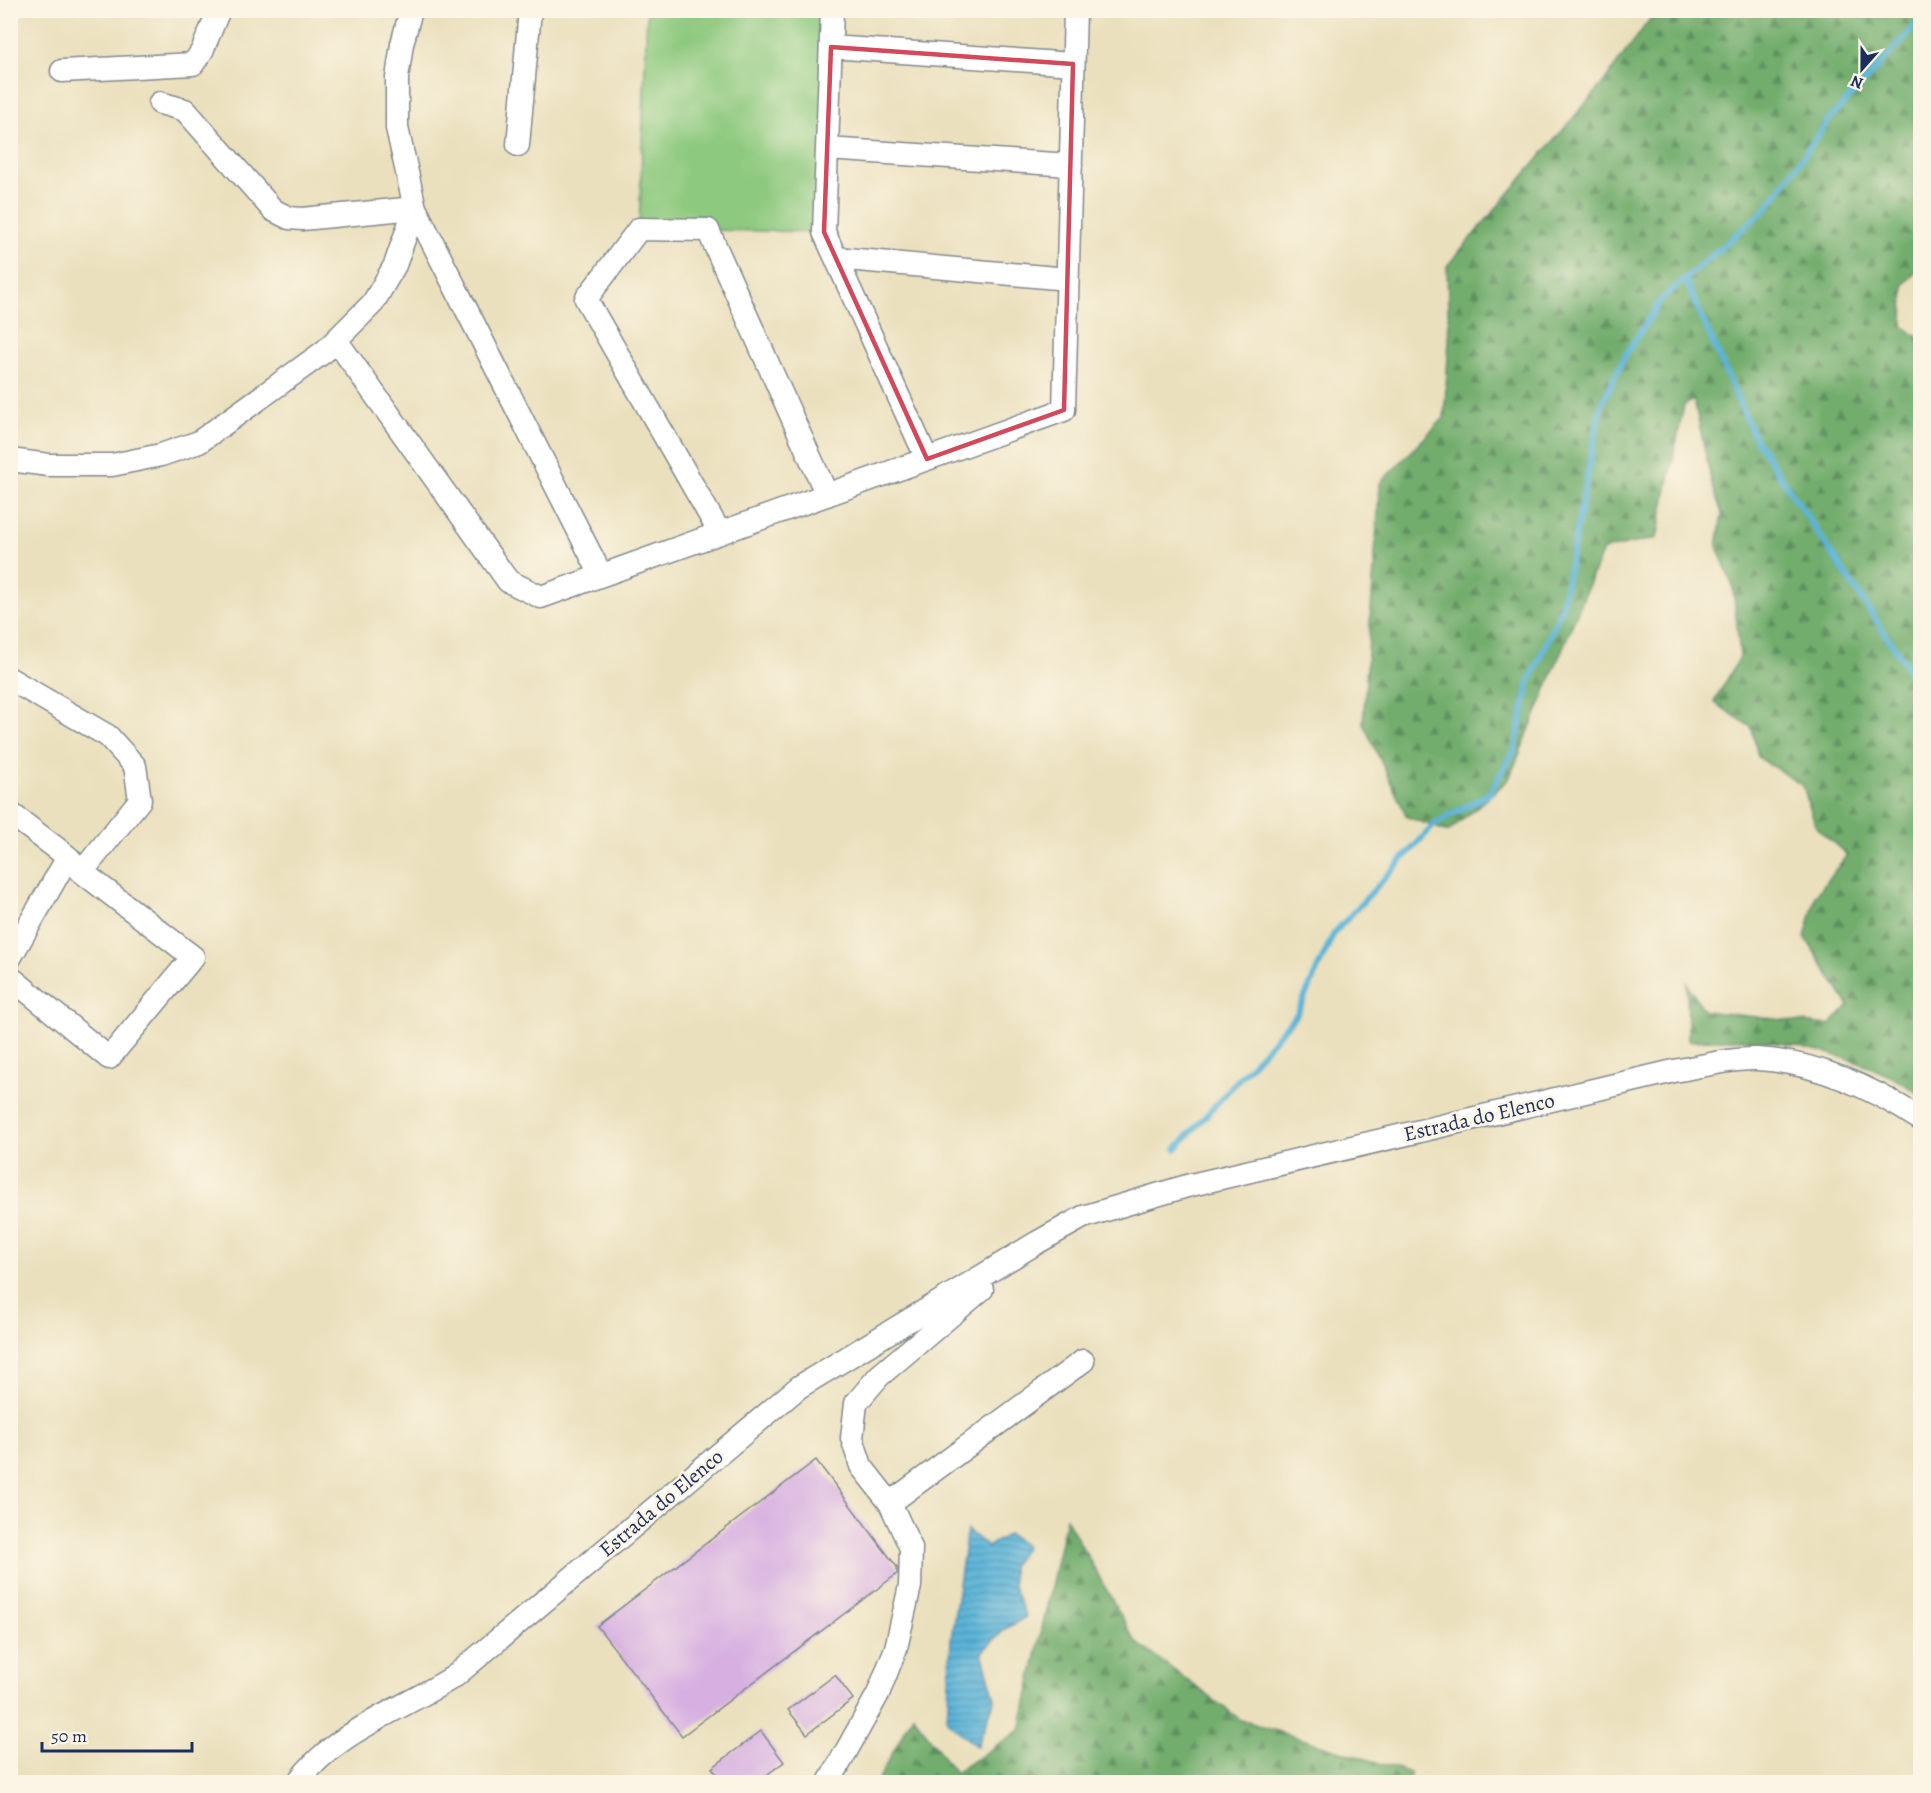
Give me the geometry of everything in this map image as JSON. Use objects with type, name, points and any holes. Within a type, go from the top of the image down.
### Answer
[{"type":"street","points":[[62,71],[193,64],[202,51],[219,10]]},
{"type":"street","points":[[411,10],[402,44],[397,78],[397,128],[415,208],[601,576]]},
{"type":"street","points":[[518,145],[530,10]]},
{"type":"street","points":[[832,10],[824,232],[927,459]]},
{"type":"street","points":[[336,340],[508,581],[542,597],[1064,410],[1075,10]]},
{"type":"street","points":[[831,47],[1073,64]]},
{"type":"street","points":[[160,103],[185,110],[273,210],[289,218],[303,219],[415,208]]},
{"type":"street","points":[[827,149],[1071,165]]},
{"type":"street","points":[[10,460],[49,465],[112,465],[161,455],[199,442],[325,351],[373,303],[395,265],[415,208]]},
{"type":"street","points":[[720,533],[586,299],[639,229],[708,230],[827,495]]},
{"type":"street","points":[[836,258],[1067,279]]},
{"type":"street","points":[[10,679],[108,736],[135,766],[140,801],[75,864],[10,958]]},
{"type":"street","points":[[10,813],[193,957],[109,1058],[10,977]]},
{"type":"street","name":"Estrada do Elenco","points":[[298,1782],[309,1768],[336,1745],[455,1676],[799,1387],[1083,1217],[1187,1186],[1674,1071],[1755,1059],[1797,1064],[1833,1074],[1870,1091],[1920,1119]]},
{"type":"street","name":"Estrada do Elenco","points":[[829,1782],[879,1694],[896,1648],[910,1586],[911,1548],[890,1503],[861,1466],[852,1438],[856,1403],[879,1376],[1038,1242]]},
{"type":"street","points":[[890,1503],[1083,1360]]},
{"type":"highlighted area","points":[[831,47],[1073,64],[1064,410],[927,459],[824,232]]},
{"type":"green space","points":[[647,11],[832,11],[824,232],[639,229]]},
{"type":"green space","points":[[1656,11],[1920,11],[1920,268],[1904,284],[1903,326],[1920,339],[1920,1095],[1881,1072],[1810,1049],[1762,1041],[1688,1041],[1687,983],[1704,1011],[1829,1025],[1849,1006],[1805,937],[1816,895],[1847,855],[1816,827],[1803,786],[1758,757],[1752,728],[1714,702],[1740,657],[1733,586],[1717,547],[1722,514],[1712,484],[1694,400],[1684,405],[1657,538],[1603,550],[1509,779],[1448,832],[1407,817],[1363,723],[1380,483],[1444,418],[1449,341],[1447,266],[1602,84]]},
{"type":"green space","points":[[1066,1518],[1136,1642],[1241,1720],[1411,1773],[1408,1782],[877,1782],[913,1715],[955,1773],[1020,1730]]},
{"type":"water","points":[[967,1530],[988,1547],[1008,1534],[1026,1546],[1012,1565],[1013,1586],[1026,1617],[1005,1629],[982,1652],[995,1699],[977,1747],[947,1721],[951,1639]]},
{"type":"building","points":[[816,1460],[897,1567],[897,1574],[682,1736],[597,1626]]},
{"type":"building","points":[[835,1675],[853,1699],[807,1734],[788,1710]]},
{"type":"building","points":[[761,1731],[784,1762],[757,1782],[723,1782],[712,1768]]},
{"type":"waterway","points":[[1176,1149],[1297,1014],[1334,933],[1436,823],[1489,794],[1515,750],[1529,683],[1561,610],[1601,406],[1626,354],[1662,299],[1767,208],[1828,121],[1920,21]]},
{"type":"waterway","points":[[1685,279],[1755,438],[1920,686]]}]
